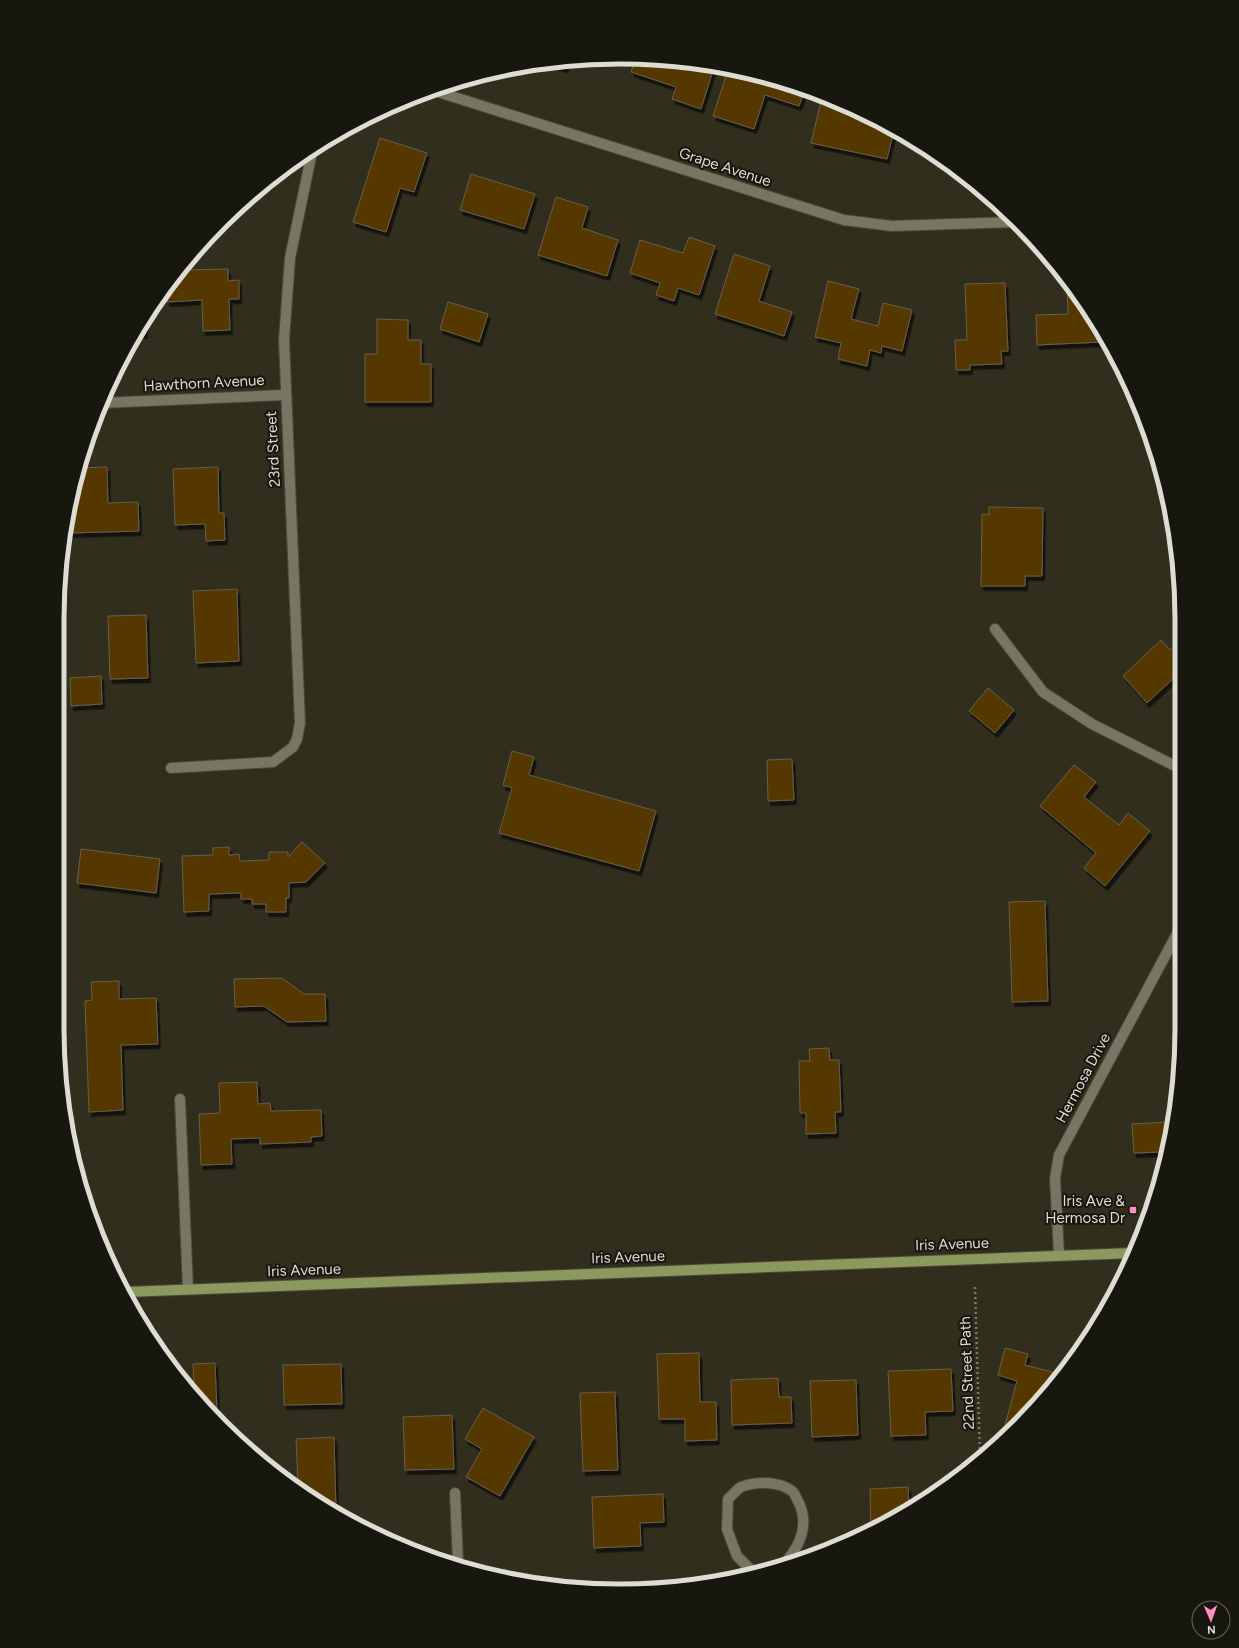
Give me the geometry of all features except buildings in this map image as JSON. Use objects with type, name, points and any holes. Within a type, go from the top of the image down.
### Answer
[{"type":"main road","name":"Iris Avenue","points":[[130,1292],[1059,1254],[1128,1253]]},
{"type":"street","name":"Grape Avenue","points":[[441,93],[844,220],[892,226],[1007,222]]},
{"type":"street","name":"23rd Street","points":[[171,768],[273,762],[293,747],[297,739],[300,723],[284,340],[290,258],[311,158]]},
{"type":"street","name":"Hawthorn Avenue","points":[[108,403],[286,395]]},
{"type":"street","points":[[995,629],[1043,692],[1092,724],[1175,766]]},
{"type":"street","name":"Hermosa Drive","points":[[1059,1254],[1055,1178],[1060,1155],[1175,937]]},
{"type":"street","points":[[180,1099],[188,1289]]},
{"type":"street","points":[[749,1568],[738,1556],[727,1529],[728,1499],[740,1487],[760,1483],[776,1484],[793,1491],[803,1510],[803,1535],[789,1557]]},
{"type":"street","points":[[455,1493],[458,1560]]},
{"type":"path","name":"22nd Street Path","points":[[975,1287],[980,1451]]},
{"type":"place","name":"Iris Ave & Hermosa Dr","points":[[1133,1210]]}]
